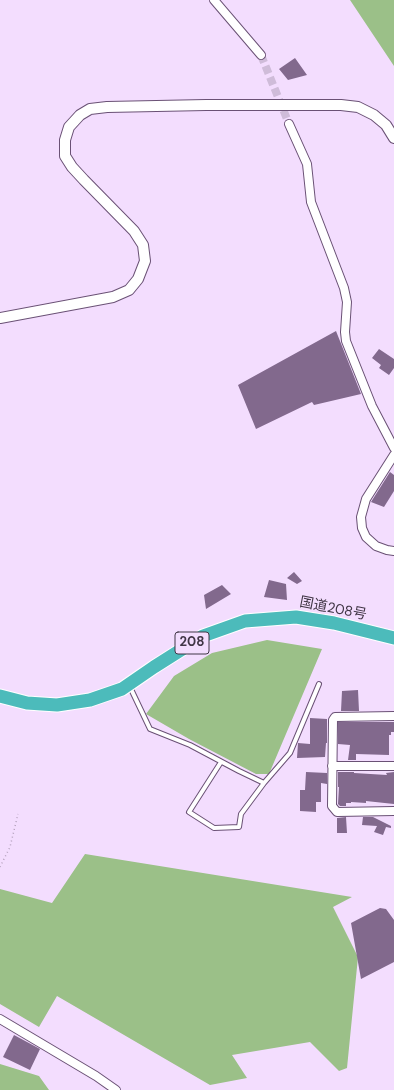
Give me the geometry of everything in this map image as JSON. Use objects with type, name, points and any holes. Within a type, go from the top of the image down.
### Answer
[{"type":"highway","name":"国道208号","points":[[0,696],[27,703],[57,705],[90,700],[122,689],[202,636],[245,620],[296,617],[394,638]]},
{"type":"street","points":[[214,0],[261,55]]},
{"type":"street","points":[[0,318],[113,297],[129,290],[138,279],[145,261],[143,245],[134,231],[72,167],[65,156],[65,140],[69,127],[90,109],[107,107],[206,105],[341,105],[358,107],[374,115],[386,125],[394,138]]},
{"type":"street","points":[[289,124],[307,164],[311,202],[344,288],[347,302],[345,332],[346,341],[372,406],[394,448]]},
{"type":"street","points":[[394,455],[366,499],[361,517],[362,528],[366,537],[376,546],[394,551]]},
{"type":"street","points":[[394,716],[335,717],[333,720],[332,766],[332,806],[337,812],[394,812]]},
{"type":"street","points":[[332,766],[394,766]]},
{"type":"street","points":[[0,1019],[96,1076],[116,1090]]},
{"type":"lane","points":[[129,684],[150,729],[190,745],[264,783]]},
{"type":"lane","points":[[221,762],[189,812],[214,828],[239,827],[241,814],[264,783],[290,753],[319,684]]},
{"type":"path","points":[[0,867],[10,847],[18,814]]},
{"type":"green space","points":[[350,0],[394,0],[394,66]]},
{"type":"green space","points":[[267,640],[322,649],[269,774],[256,774],[189,739],[146,714],[174,676],[212,653]]},
{"type":"green space","points":[[85,854],[352,897],[333,907],[358,957],[347,1068],[339,1071],[310,1042],[232,1055],[247,1078],[210,1085],[57,996],[39,1027],[0,1004],[0,889],[52,903]]},
{"type":"green space","points":[[0,1064],[39,1076],[49,1090],[0,1090]]},
{"type":"building","points":[[295,58],[307,75],[288,80],[279,69]]},
{"type":"building","points":[[336,331],[361,394],[314,405],[312,402],[256,429],[238,385]]},
{"type":"building","points":[[379,349],[394,359],[394,368],[389,375],[379,368],[381,365],[372,358]]},
{"type":"building","points":[[390,472],[394,475],[394,491],[384,507],[371,502]]},
{"type":"building","points":[[294,572],[302,581],[297,584],[287,578]]},
{"type":"building","points":[[269,580],[286,584],[287,600],[264,597]]},
{"type":"building","points":[[222,585],[231,594],[206,609],[204,595]]},
{"type":"building","points":[[358,690],[359,711],[341,711],[342,691]]},
{"type":"building","points":[[310,718],[327,719],[327,743],[325,757],[297,758],[298,743],[310,744]]},
{"type":"building","points":[[338,722],[394,722],[394,732],[391,732],[391,735],[389,735],[389,755],[356,754],[356,760],[348,760],[350,745],[338,744]]},
{"type":"building","points":[[306,772],[327,773],[327,784],[321,783],[321,802],[316,802],[316,812],[300,811],[300,790],[305,790]]},
{"type":"building","points":[[338,772],[387,775],[386,773],[394,772],[394,804],[366,801],[366,803],[351,802],[346,803],[346,806],[340,806],[338,804]]},
{"type":"building","points":[[346,817],[347,833],[337,833],[337,818]]},
{"type":"building","points":[[363,817],[373,817],[391,826],[391,828],[386,827],[383,835],[374,832],[377,826],[362,825]]},
{"type":"building","points":[[380,908],[386,909],[394,920],[394,962],[361,979],[351,923]]},
{"type":"building","points":[[14,1035],[40,1049],[30,1070],[3,1057]]},
{"type":"tunnel","points":[[261,55],[289,124]]}]
